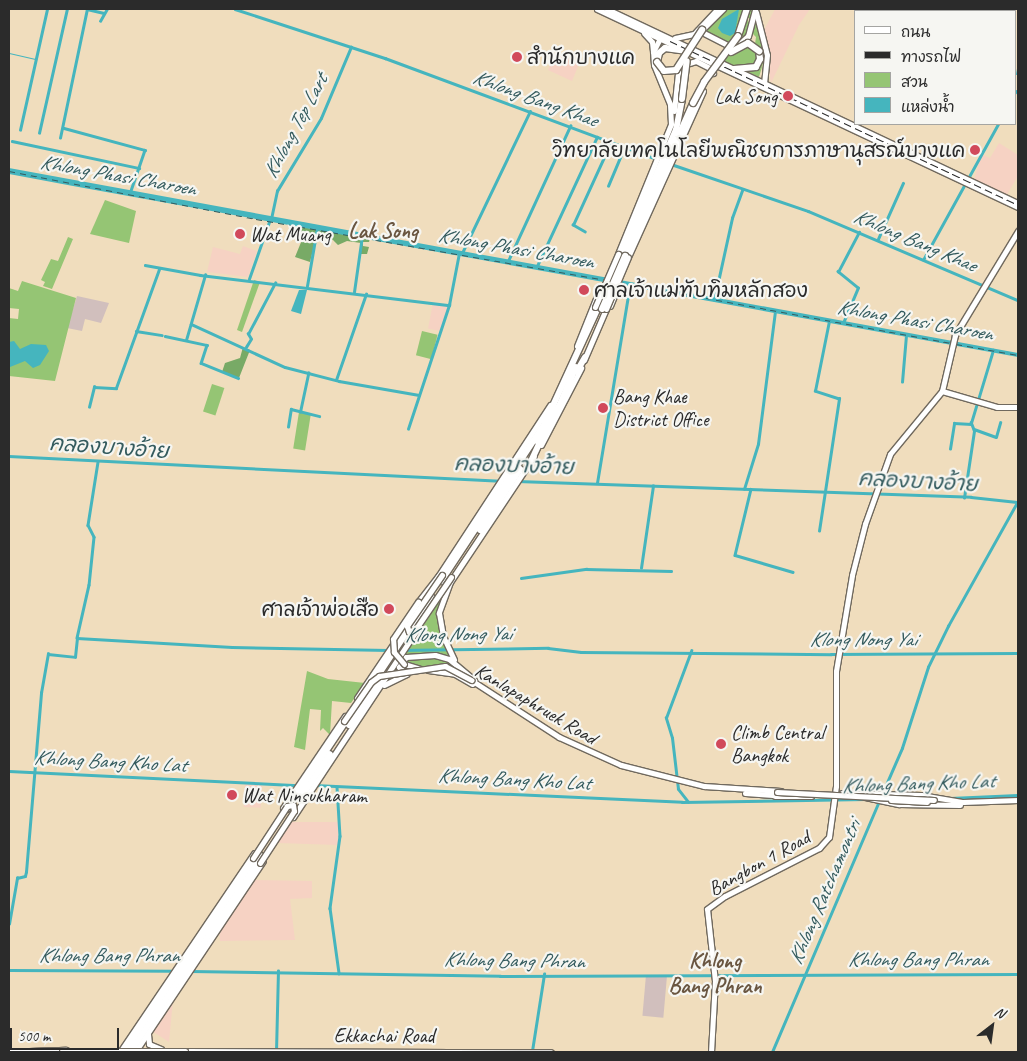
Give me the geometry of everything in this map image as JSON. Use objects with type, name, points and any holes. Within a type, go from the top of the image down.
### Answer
[{"type":"highway","points":[[687,51],[665,48],[659,53],[657,62],[664,71],[676,70],[700,30],[723,9]]},
{"type":"highway","points":[[633,226],[693,103],[738,36],[747,9]]},
{"type":"highway","points":[[667,155],[678,123],[686,64],[700,30]]},
{"type":"highway","points":[[713,72],[742,44],[753,45],[760,51],[760,59],[756,67],[734,68]]},
{"type":"highway","points":[[643,223],[661,169]]},
{"type":"highway","points":[[514,475],[553,408],[653,193]]},
{"type":"highway","points":[[623,255],[638,206]]},
{"type":"highway","points":[[570,384],[600,308]]},
{"type":"highway","points":[[532,459],[543,434],[585,357]]},
{"type":"highway","points":[[538,428],[553,408]]},
{"type":"highway","points":[[124,1052],[177,978],[193,961],[341,731],[394,659],[401,643],[505,487],[543,434]]},
{"type":"highway","points":[[311,778],[332,740],[394,659]]},
{"type":"highway","points":[[341,731],[365,709]]},
{"type":"highway","points":[[162,1011],[177,978],[181,964],[303,791]]},
{"type":"highway","points":[[130,1052],[177,978]]},
{"type":"highway","points":[[141,1027],[159,994]]},
{"type":"main road","points":[[597,9],[658,35],[683,39],[700,30],[717,9]]},
{"type":"main road","points":[[607,9],[679,45],[734,68],[761,84],[916,157],[1018,202]]},
{"type":"main road","points":[[700,30],[728,45],[739,44],[748,36],[756,9]]},
{"type":"main road","points":[[756,9],[770,83],[780,90]]},
{"type":"main road","points":[[634,26],[650,39],[655,69],[670,104],[671,124]]},
{"type":"main road","points":[[653,52],[658,35]]},
{"type":"main road","points":[[679,45],[707,64],[780,90],[916,157]]},
{"type":"main road","points":[[667,155],[679,70],[689,62],[707,64],[713,72]]},
{"type":"main road","points":[[761,84],[767,67]]},
{"type":"main road","points":[[713,72],[721,71],[739,76]]},
{"type":"main road","points":[[667,155],[713,72]]},
{"type":"main road","points":[[623,255],[638,206],[661,169]]},
{"type":"main road","points":[[634,217],[608,272],[610,275],[622,276],[647,216],[661,169]]},
{"type":"main road","points":[[966,180],[1018,207]]},
{"type":"main road","points":[[623,255],[647,216]]},
{"type":"main road","points":[[835,797],[838,654],[854,564],[875,495],[892,450],[942,391],[954,338],[1018,231]]},
{"type":"main road","points":[[601,287],[614,289],[610,305],[557,419],[532,459],[514,475],[577,346],[601,287]]},
{"type":"main road","points":[[590,346],[600,308]]},
{"type":"main road","points":[[577,346],[600,308]]},
{"type":"main road","points":[[942,391],[997,407],[1018,407]]},
{"type":"main road","points":[[401,643],[455,552],[505,487]]},
{"type":"main road","points":[[441,575],[408,626],[409,632],[415,631],[464,559],[505,487]]},
{"type":"main road","points":[[441,575],[395,632],[393,648],[397,658],[408,666],[456,675]]},
{"type":"main road","points":[[401,643],[450,579]]},
{"type":"main road","points":[[450,579],[439,613],[447,649],[460,668]]},
{"type":"main road","points":[[353,727],[394,659],[409,656],[435,655],[449,659],[486,689]]},
{"type":"main road","points":[[394,659],[400,670],[408,674]]},
{"type":"main road","points":[[383,686],[394,659]]},
{"type":"main road","points":[[332,740],[341,731],[344,722],[369,684],[379,676],[445,666],[486,689]]},
{"type":"main road","points":[[311,778],[353,727],[383,686],[392,678],[425,672],[456,675]]},
{"type":"main road","name":"Kanlapaphruek Road","points":[[456,675],[572,746],[618,767],[678,783],[745,792],[867,798],[882,802],[1018,801]]},
{"type":"main road","name":"Kanlapaphruek Road","points":[[486,689],[584,750],[678,783]]},
{"type":"main road","points":[[181,964],[238,876],[303,791]]},
{"type":"main road","points":[[193,961],[250,880],[303,791]]},
{"type":"main road","name":"Kanlapaphruek Road","points":[[745,792],[933,798],[944,801]]},
{"type":"main road","name":"Kanlapaphruek Road","points":[[777,793],[928,802],[1018,801]]},
{"type":"main road","name":"Kanlapaphruek Road","points":[[835,797],[872,794],[933,798],[958,802]]},
{"type":"main road","name":"Bangbon 1 Road","points":[[711,1051],[714,976],[706,918],[708,907],[822,846],[831,833],[835,797]]},
{"type":"main road","points":[[238,876],[287,806],[293,805],[294,811],[250,880]]},
{"type":"main road","points":[[120,1052],[159,994],[177,978]]},
{"type":"main road","points":[[135,1052],[162,1011]]},
{"type":"main road","points":[[143,1052],[143,1046],[149,1044],[148,1033]]},
{"type":"main road","name":"Ekkachai Road","points":[[9,1051],[111,1051],[127,1041]]},
{"type":"main road","name":"Ekkachai Road","points":[[149,1044],[161,1050],[218,1051]]},
{"type":"main road","name":"Ekkachai Road","points":[[29,1051],[551,1052]]},
{"type":"shaded area","points":[[775,9],[810,9],[799,25],[771,83],[763,32]]},
{"type":"shaded area","points":[[556,51],[579,64],[572,81],[548,70]]},
{"type":"shaded area","points":[[999,143],[1018,155],[1018,176],[1006,196],[974,181],[981,154],[990,158]]},
{"type":"shaded area","points":[[243,246],[257,251],[248,277],[207,272],[213,247],[240,254]]},
{"type":"shaded area","points":[[77,296],[109,303],[101,323],[85,319],[82,331],[67,328]]},
{"type":"shaded area","points":[[433,303],[448,306],[443,331],[428,329]]},
{"type":"shaded area","points":[[245,783],[262,784],[261,808],[244,807]]},
{"type":"shaded area","points":[[291,822],[339,822],[338,845],[278,843]]},
{"type":"shaded area","points":[[253,880],[312,881],[312,898],[290,899],[295,940],[220,941],[219,931]]},
{"type":"shaded area","points":[[646,975],[667,977],[663,1018],[642,1016]]},
{"type":"shaded area","points":[[173,1000],[169,1042],[152,1031]]},
{"type":"green space","points":[[727,9],[754,9],[752,19],[748,18],[749,31],[743,40],[731,44],[704,31]]},
{"type":"green space","points":[[755,18],[765,57],[759,77],[746,71],[758,63],[737,68],[720,59],[729,46],[736,46],[751,33],[749,42],[755,44],[756,37],[751,32]]},
{"type":"green space","points":[[105,200],[136,211],[129,243],[90,234]]},
{"type":"green space","points":[[302,227],[370,239],[369,242],[363,242],[363,246],[369,247],[367,254],[360,254],[361,243],[347,241],[338,245],[333,240],[317,234],[310,262],[295,257],[304,235],[300,234]]},
{"type":"green space","points":[[68,237],[73,239],[52,289],[43,286],[45,282],[41,280],[51,259],[58,261]]},
{"type":"green space","points":[[254,280],[260,282],[242,332],[237,330]]},
{"type":"green space","points":[[22,281],[76,298],[55,381],[9,376],[9,318],[18,319],[19,309],[9,308],[9,288],[18,291]]},
{"type":"green space","points":[[422,331],[438,335],[431,359],[416,355]]},
{"type":"green space","points":[[243,347],[250,350],[239,378],[222,372],[225,363],[240,358]]},
{"type":"green space","points":[[212,384],[224,388],[215,416],[203,412]]},
{"type":"green space","points":[[299,412],[311,414],[305,450],[293,449]]},
{"type":"green space","points":[[440,600],[438,618],[444,643],[458,668],[470,680],[435,669],[389,679]]},
{"type":"green space","points":[[307,671],[328,679],[365,683],[351,703],[332,701],[330,735],[323,728],[320,731],[321,710],[310,709],[305,750],[294,747]]},
{"type":"water","points":[[739,9],[735,33],[730,36],[722,33],[718,28],[722,19]]},
{"type":"water","points":[[9,168],[1018,353],[1018,357],[73,186],[9,174]]},
{"type":"water","points":[[299,290],[307,290],[301,314],[291,311]]},
{"type":"water","points":[[14,341],[20,349],[31,344],[46,345],[49,351],[40,365],[33,368],[25,361],[10,367],[9,342]]},
{"type":"waterway","points":[[20,130],[47,9]]},
{"type":"waterway","points":[[39,133],[67,9]]},
{"type":"waterway","points":[[87,9],[104,13]]},
{"type":"waterway","points":[[60,138],[87,9]]},
{"type":"waterway","points":[[100,21],[107,9]]},
{"type":"waterway","name":"Khlong Bang Khae","points":[[235,9],[385,58],[656,159]]},
{"type":"waterway","name":"Khlong Tep Lart","points":[[271,219],[277,191],[321,118],[351,47]]},
{"type":"waterway","points":[[9,53],[36,59]]},
{"type":"waterway","points":[[1017,68],[1018,63]]},
{"type":"waterway","name":"Khlong Phasi Charoen","points":[[462,253],[530,111]]},
{"type":"waterway","points":[[923,260],[997,125]]},
{"type":"waterway","name":"Khlong Phasi Charoen","points":[[508,261],[570,126]]},
{"type":"waterway","name":"Khlong Phasi Charoen","points":[[64,128],[145,150],[131,191]]},
{"type":"waterway","name":"Khlong Phasi Charoen","points":[[537,266],[597,137]]},
{"type":"waterway","name":"Khlong Phasi Charoen","points":[[12,141],[139,168]]},
{"type":"waterway","points":[[585,232],[573,225],[611,142]]},
{"type":"waterway","points":[[608,186],[624,148]]},
{"type":"waterway","name":"Khlong Bang Khae","points":[[671,164],[808,211],[1018,300]]},
{"type":"waterway","points":[[878,239],[903,183]]},
{"type":"waterway","points":[[714,300],[732,218],[742,190]]},
{"type":"waterway","points":[[249,279],[270,219]]},
{"type":"waterway","points":[[307,286],[317,228]]},
{"type":"waterway","name":"Khlong Phasi Charoen","points":[[843,323],[858,288],[838,272],[859,232]]},
{"type":"waterway","points":[[354,292],[362,236]]},
{"type":"waterway","name":"Khlong Phasi Charoen","points":[[408,429],[449,305],[459,253]]},
{"type":"waterway","points":[[145,265],[200,275],[449,305]]},
{"type":"waterway","points":[[89,407],[94,387],[116,388],[159,269]]},
{"type":"waterway","points":[[186,340],[205,275]]},
{"type":"waterway","points":[[246,347],[251,339],[248,334],[275,283]]},
{"type":"waterway","points":[[597,483],[630,284]]},
{"type":"waterway","points":[[336,380],[366,294]]},
{"type":"waterway","points":[[744,489],[758,444],[775,311]]},
{"type":"waterway","name":"Khlong Phasi Charoen","points":[[819,531],[839,399],[815,391],[829,321]]},
{"type":"waterway","points":[[191,324],[285,367],[339,381],[419,395]]},
{"type":"waterway","points":[[136,331],[162,335]]},
{"type":"waterway","name":"Khlong Phasi Charoen","points":[[902,382],[906,335]]},
{"type":"waterway","points":[[165,336],[207,345],[201,363],[238,378]]},
{"type":"waterway","name":"Khlong Phasi Charoen","points":[[964,498],[974,431],[971,423],[993,350]]},
{"type":"waterway","points":[[300,412],[308,373]]},
{"type":"waterway","points":[[288,427],[291,409],[319,416]]},
{"type":"waterway","points":[[950,449],[954,423],[971,424]]},
{"type":"waterway","points":[[974,429],[996,437],[1000,423]]},
{"type":"waterway","name":"คลองบางอ้าย","points":[[9,456],[499,481]]},
{"type":"waterway","name":"Klong Nong Yai","points":[[98,462],[88,525],[94,537],[89,585],[77,638],[232,647],[388,650]]},
{"type":"waterway","name":"คลองบางอ้าย","points":[[517,481],[971,497],[1017,502]]},
{"type":"waterway","points":[[641,568],[653,486]]},
{"type":"waterway","points":[[751,489],[735,555],[793,572]]},
{"type":"waterway","name":"Khlong Ratchamontri","points":[[882,794],[902,748],[928,667],[948,626],[1018,501]]},
{"type":"waterway","points":[[521,578],[586,569],[671,571]]},
{"type":"waterway","name":"Khlong Bang Kho Lat","points":[[9,924],[17,878],[25,876],[26,872],[41,693],[48,654],[75,657],[77,638]]},
{"type":"waterway","name":"Klong Nong Yai","points":[[396,650],[548,648],[581,652],[1018,653]]},
{"type":"waterway","points":[[688,802],[678,789],[672,738],[666,718],[691,651]]},
{"type":"waterway","name":"Khlong Bang Kho Lat","points":[[9,771],[298,785]]},
{"type":"waterway","name":"Khlong Bang Kho Lat","points":[[314,785],[682,802],[865,799]]},
{"type":"waterway","points":[[337,787],[340,836],[330,908],[339,973]]},
{"type":"waterway","name":"Khlong Bang Kho Lat","points":[[950,798],[1018,795]]},
{"type":"waterway","name":"Khlong Ratchamontri","points":[[772,1052],[879,801]]},
{"type":"waterway","name":"Khlong Bang Phran","points":[[9,970],[173,971]]},
{"type":"waterway","name":"Khlong Bang Phran","points":[[191,971],[500,976],[1018,974]]},
{"type":"waterway","points":[[276,1052],[278,971]]},
{"type":"waterway","points":[[532,1051],[544,974]]},
{"type":"ferry route","points":[[9,171],[256,219],[605,280]]},
{"type":"ferry route","points":[[619,282],[952,343]]},
{"type":"ferry route","points":[[956,344],[1018,355]]},
{"type":"railway","points":[[670,41],[1018,205]]},
{"type":"place","name":"สำนักบางแค","points":[[517,57]]},
{"type":"place","name":"Lak Song","points":[[788,96]]},
{"type":"place","name":"วิทยาลัยเทคโนโลยีพณิชยการภาษานุสรณ์บางแค","points":[[975,150]]},
{"type":"place","name":"Wat Muang","points":[[240,234]]},
{"type":"place","name":"ศาลเจ้าแม่ทับทิมหลักสอง","points":[[584,290]]},
{"type":"place","name":"Bang Khae District Office","points":[[603,408]]},
{"type":"place","name":"ศาลเจ้าพ่อเสือ","points":[[389,609]]},
{"type":"place","name":"Climb Central Bangkok","points":[[721,744]]},
{"type":"place","name":"Wat Ninsukharam","points":[[232,795]]},
{"type":"district","name":"Lak Song","points":[[383,232]]},
{"type":"district","name":"Khlong Bang Phran","points":[[715,974]]}]
